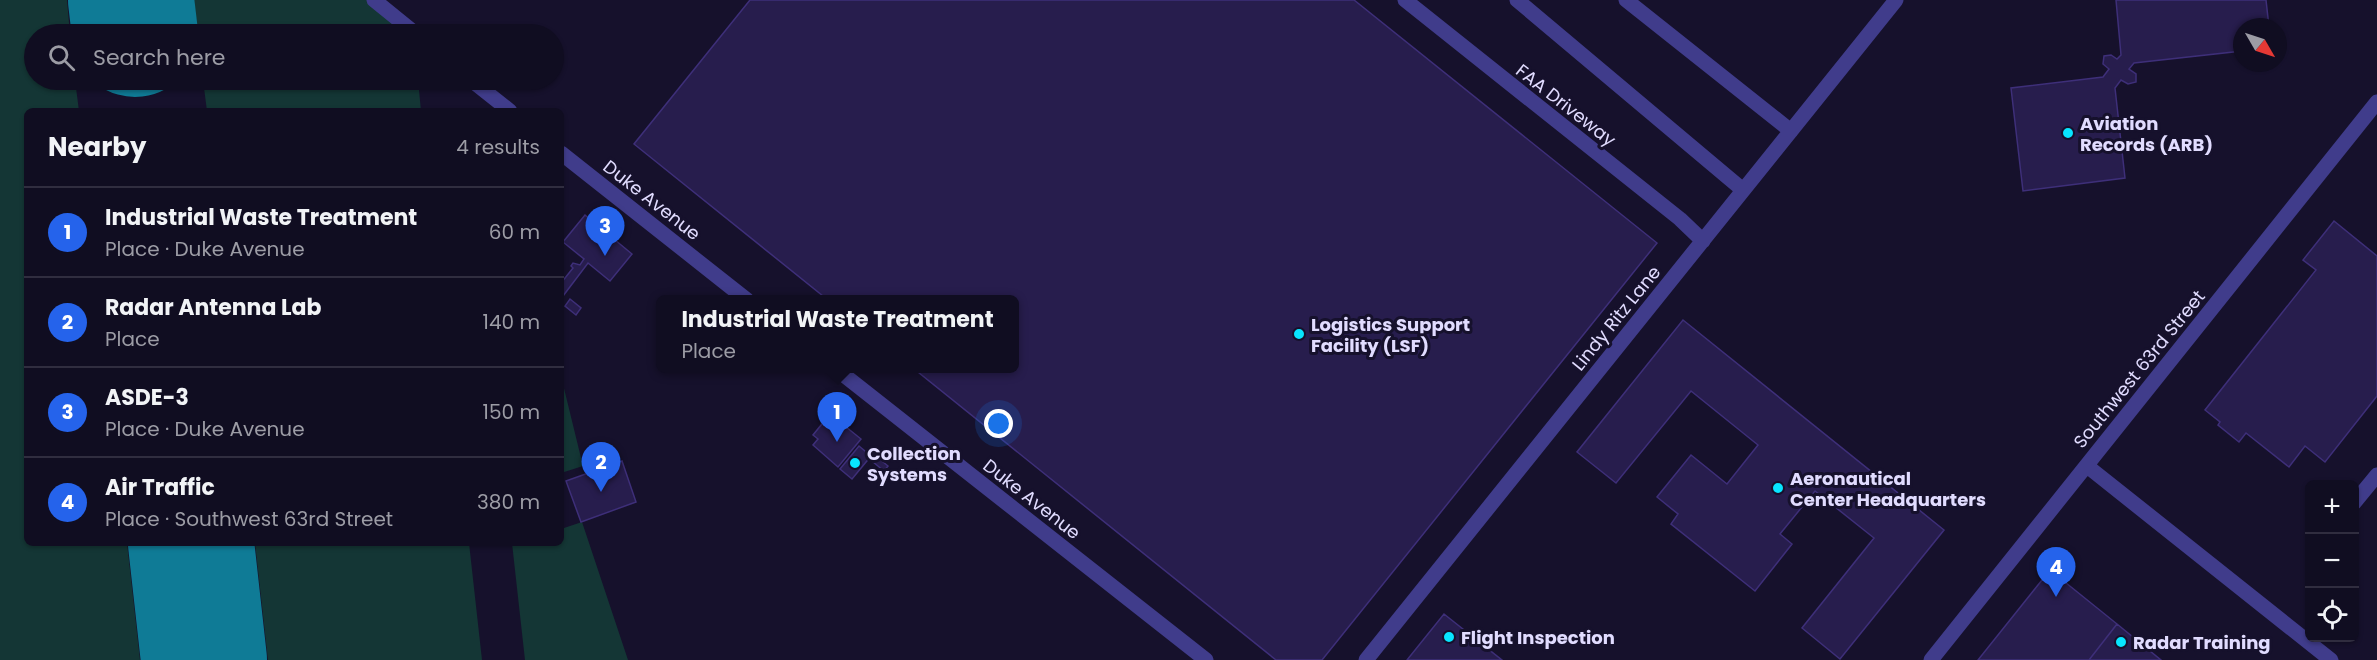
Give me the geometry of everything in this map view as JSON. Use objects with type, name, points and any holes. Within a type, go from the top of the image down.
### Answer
[{"type":"street","points":[[374,0],[404,24]]},
{"type":"street","name":"FAA Driveway","points":[[1405,0],[1680,219],[1702,241]]},
{"type":"street","points":[[1517,0],[1743,190]]},
{"type":"street","points":[[1626,0],[1791,131]]},
{"type":"street","name":"Lindy Ritz Lane","points":[[1365,660],[1896,0]]},
{"type":"street","points":[[484,90],[506,108]]},
{"type":"street","name":"Southwest 63rd Street","points":[[1931,660],[2377,102]]},
{"type":"street","name":"Duke Avenue","points":[[564,155],[741,295]]},
{"type":"street","name":"Duke Avenue","points":[[840,373],[1206,660]]},
{"type":"street","points":[[2087,466],[2331,660]]},
{"type":"street","points":[[2359,498],[2377,475]]},
{"type":"green space","points":[[0,0],[67,0],[69,24],[24,24],[24,90],[76,90],[79,108],[24,108],[24,546],[127,546],[140,660],[0,660]]},
{"type":"green space","points":[[194,0],[374,0],[404,24],[197,24]]},
{"type":"green space","points":[[204,90],[419,90],[421,108],[207,108]]},
{"type":"green space","points":[[564,388],[583,466],[564,472]]},
{"type":"green space","points":[[582,522],[628,660],[525,660],[512,546],[564,546],[564,528]]},
{"type":"green space","points":[[255,546],[469,546],[482,660],[268,660]]},
{"type":"building","name":"Logistics Support Facility (LSF)","points":[[750,0],[1354,0],[1657,243],[1322,660],[1276,660],[919,373],[1019,373],[1019,295],[822,295],[634,144]]},
{"type":"building","name":"Aviation Records (ARB)","points":[[2116,0],[2266,0],[2268,18],[2233,18],[2233,52],[2134,63],[2129,69],[2136,74],[2136,82],[2128,84],[2121,80],[2115,88],[2125,178],[2023,191],[2011,88],[2103,77],[2109,69],[2103,64],[2104,56],[2111,55],[2117,59],[2121,55]]},
{"type":"building","points":[[585,215],[632,254],[610,281],[588,263],[564,295],[564,279],[573,268],[571,266],[573,263],[580,265],[584,259],[564,241]]},
{"type":"building","points":[[2334,221],[2377,256],[2377,396],[2325,462],[2305,446],[2289,467],[2246,433],[2239,442],[2218,425],[2220,422],[2205,410],[2316,270],[2303,260]]},
{"type":"building","points":[[570,299],[581,308],[576,315],[565,306]]},
{"type":"building","name":"Aeronautical Center Headquarters","points":[[1683,320],[1944,530],[1840,659],[1802,628],[1874,538],[1815,491],[1780,534],[1792,544],[1755,591],[1671,524],[1678,514],[1657,497],[1691,455],[1727,484],[1758,445],[1691,391],[1616,483],[1577,452]]},
{"type":"building","points":[[830,414],[861,439],[838,467],[813,445],[818,439],[813,435]]},
{"type":"building","name":"Collection Systems","points":[[859,446],[871,456],[852,479],[840,469]]},
{"type":"building","points":[[877,457],[888,466],[884,471],[873,462]]},
{"type":"building","points":[[622,461],[636,502],[581,522],[566,481]]},
{"type":"building","points":[[2050,570],[2117,624],[2089,660],[1978,660]]},
{"type":"building","name":"Flight Inspection","points":[[1444,614],[1502,660],[1407,660]]},
{"type":"building","name":"Radar Training","points":[[2117,624],[2161,660],[2089,660]]},
{"type":"runway","points":[[131,0],[134,24]]},
{"type":"runway","points":[[191,546],[204,660]]},
{"type":"place","name":"Aviation Records (ARB)","points":[[2068,133]]},
{"type":"place","name":"ASDE-3","points":[[605,256]]},
{"type":"place","name":"Logistics Support Facility (LSF)","points":[[1299,334]]},
{"type":"place","name":"Industrial Waste Treatment","points":[[837,442]]},
{"type":"place","name":"Collection Systems","points":[[855,463]]},
{"type":"place","name":"Aeronautical Center Headquarters","points":[[1778,488]]},
{"type":"place","name":"Radar Antenna Lab","points":[[601,492]]},
{"type":"place","name":"Air Traffic","points":[[2056,597]]},
{"type":"place","name":"Flight Inspection","points":[[1449,637]]},
{"type":"place","name":"Radar Training","points":[[2121,642]]}]
